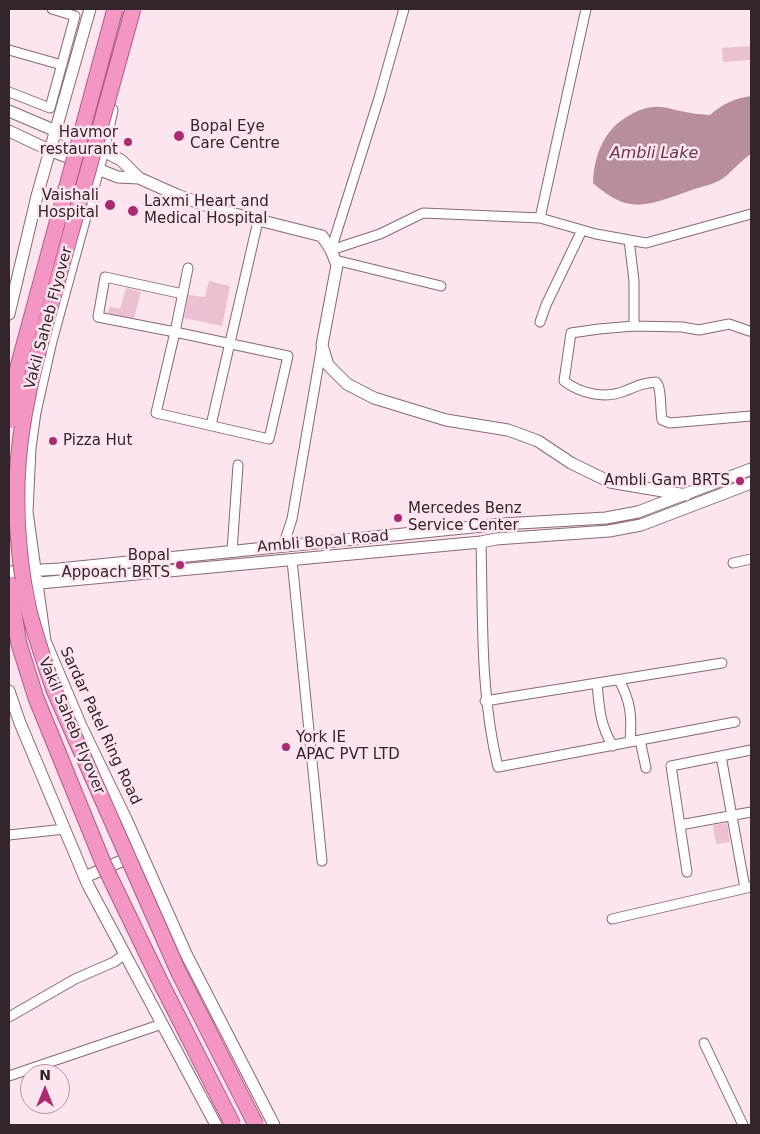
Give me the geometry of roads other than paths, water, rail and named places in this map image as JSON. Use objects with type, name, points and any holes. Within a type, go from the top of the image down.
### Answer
[{"type":"highway","name":"Vakil Saheb Flyover","points":[[9,421],[18,367],[115,9]]},
{"type":"highway","name":"Vakil Saheb Flyover","points":[[132,9],[32,376],[22,432],[17,482],[18,526],[29,609],[38,645],[54,690],[178,973],[256,1125]]},
{"type":"highway","name":"Vakil Saheb Flyover","points":[[9,585],[19,644],[36,698],[104,865],[233,1125]]},
{"type":"street","points":[[9,92],[50,108],[75,16],[52,9]]},
{"type":"street","points":[[9,314],[12,283],[90,9]]},
{"type":"street","points":[[98,168],[126,55],[140,9]]},
{"type":"street","points":[[333,255],[404,9]]},
{"type":"street","points":[[540,218],[586,9]]},
{"type":"street","points":[[9,50],[62,65]]},
{"type":"street","points":[[9,111],[103,151],[121,160],[139,178],[177,195],[219,210],[322,236],[337,265],[292,519],[283,546]]},
{"type":"street","points":[[9,131],[49,150],[118,177],[139,178]]},
{"type":"street","name":"Sardar Patel Ring Road","points":[[98,168],[35,412],[30,448],[27,512],[45,641],[81,726],[141,852],[186,954],[274,1125]]},
{"type":"street","points":[[333,255],[423,214],[540,218],[582,230],[646,243],[751,214]]},
{"type":"street","points":[[211,425],[258,221]]},
{"type":"street","points":[[540,322],[546,305],[582,230]]},
{"type":"street","points":[[630,240],[634,281],[634,326]]},
{"type":"street","points":[[333,255],[440,286]]},
{"type":"street","points":[[182,294],[106,277],[98,317],[176,332],[288,356],[269,439],[156,413],[176,332],[188,268]]},
{"type":"street","points":[[748,331],[729,324],[699,330],[682,327],[634,326],[598,329],[571,334],[564,381],[574,389],[598,395],[624,392],[641,383],[656,382],[660,388],[659,404],[662,420],[670,423],[751,416]]},
{"type":"street","points":[[322,345],[328,365],[347,384],[374,398],[446,420],[508,430],[538,441],[571,463],[610,482],[686,494]]},
{"type":"street","points":[[232,551],[238,465]]},
{"type":"street","name":"Ambli Bopal Road","points":[[9,572],[502,524],[606,518],[638,512],[751,469]]},
{"type":"street","name":"Ambli Bopal Road","points":[[9,585],[292,560],[496,539],[609,531],[641,525],[751,483]]},
{"type":"street","points":[[480,542],[486,701],[498,767],[736,722]]},
{"type":"street","points":[[733,562],[751,559]]},
{"type":"street","points":[[292,560],[322,861]]},
{"type":"street","points":[[486,701],[722,663]]},
{"type":"street","points":[[619,680],[631,712],[630,742]]},
{"type":"street","points":[[596,683],[603,728],[613,746]]},
{"type":"street","points":[[9,691],[20,723],[85,878],[216,1125]]},
{"type":"street","points":[[640,740],[646,768]]},
{"type":"street","points":[[687,872],[671,766],[751,750]]},
{"type":"street","points":[[612,919],[748,887],[731,816],[721,756]]},
{"type":"street","points":[[680,825],[751,812]]},
{"type":"street","points":[[9,835],[65,828]]},
{"type":"street","points":[[85,878],[141,852]]},
{"type":"street","points":[[9,1017],[75,979],[114,962],[125,954]]},
{"type":"street","points":[[9,1076],[162,1024]]},
{"type":"street","points":[[704,1043],[743,1125]]},
{"type":"water","name":"Ambli Lake","points":[[751,96],[751,154],[718,181],[662,200],[639,205],[617,200],[593,183],[598,153],[602,144],[613,128],[630,115],[644,109],[656,107],[710,115],[729,102]]},
{"type":"place","name":"Bopal Eye Care Centre","points":[[179,136]]},
{"type":"place","name":"Havmor restaurant","points":[[128,142]]},
{"type":"place","name":"Vaishali Hospital","points":[[110,205]]},
{"type":"place","name":"Laxmi Heart and Medical Hospital","points":[[133,211]]},
{"type":"place","name":"Pizza Hut","points":[[53,441]]},
{"type":"place","name":"Ambli Gam BRTS","points":[[740,481]]},
{"type":"place","name":"Mercedes Benz Service Center","points":[[398,518]]},
{"type":"place","name":"Bopal Appoach BRTS","points":[[180,565]]},
{"type":"place","name":"York IE APAC PVT LTD","points":[[286,747]]}]
